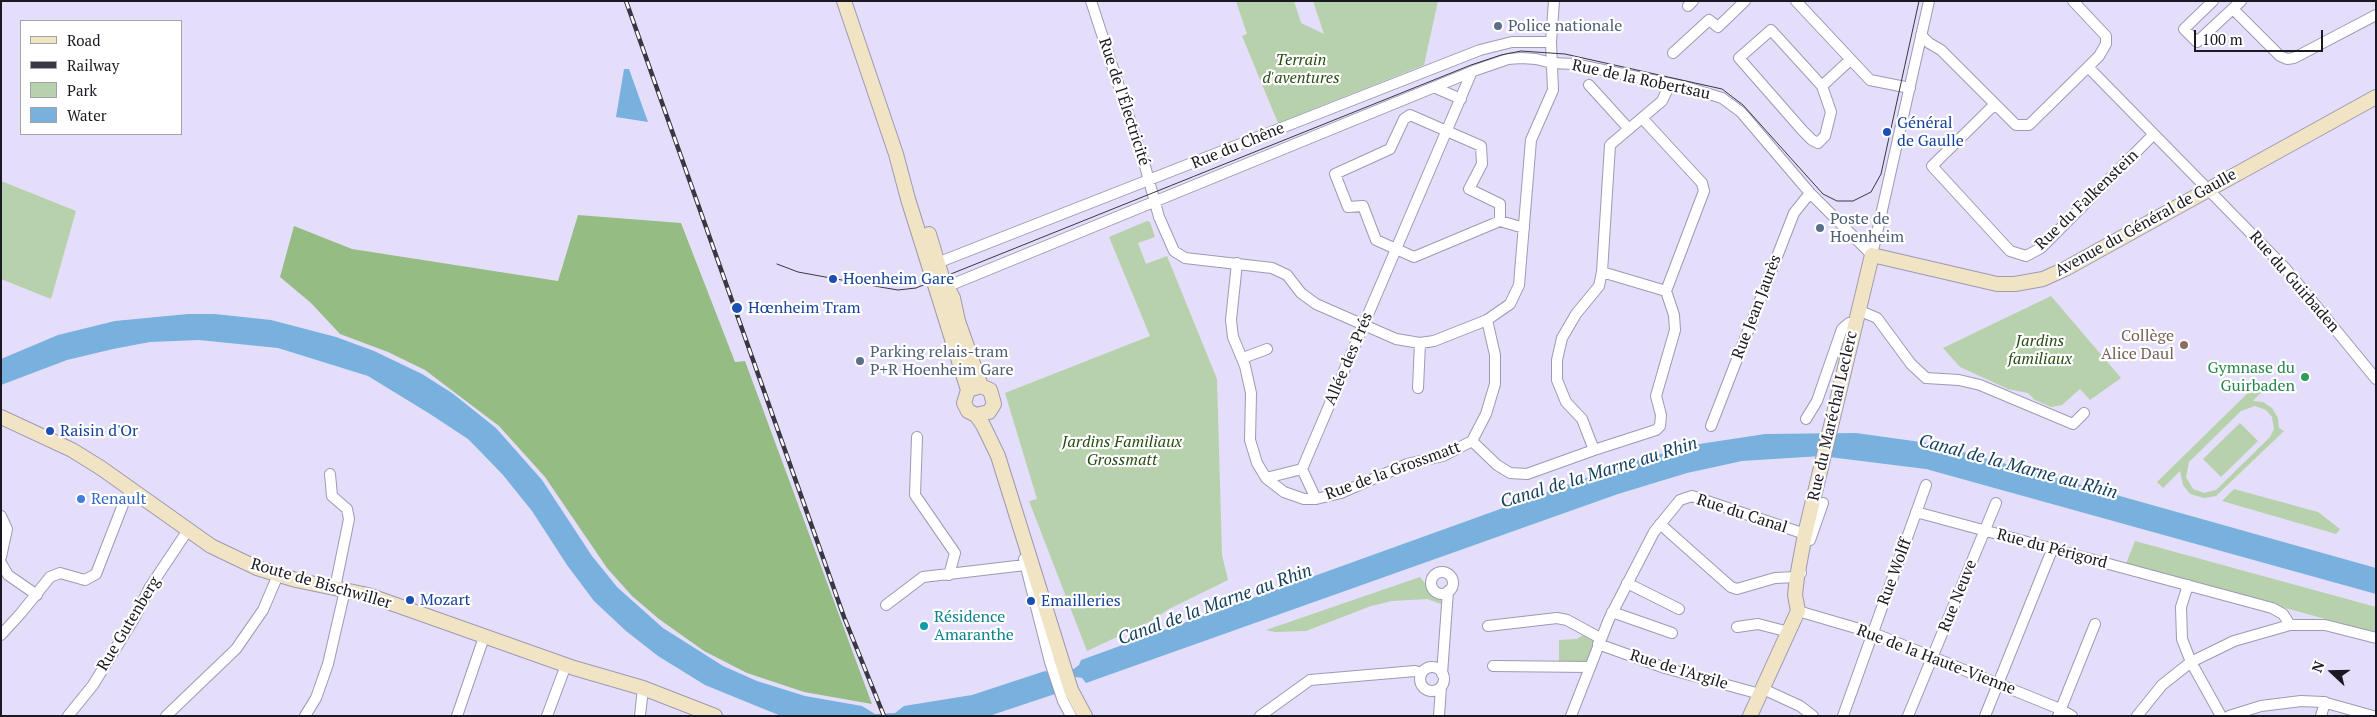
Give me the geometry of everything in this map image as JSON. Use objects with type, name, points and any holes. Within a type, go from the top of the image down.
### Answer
[{"type":"main road","points":[[844,1],[866,60],[974,388]]},
{"type":"main road","points":[[853,1],[866,60]]},
{"type":"main road","name":"Avenue du Général de Gaulle","points":[[1872,255],[1997,284],[2015,284],[2043,279],[2376,97]]},
{"type":"main road","name":"Rue du Maréchal Leclerc","points":[[1750,716],[1798,611],[1795,595],[1805,534],[1872,255]]},
{"type":"main road","points":[[974,388],[964,403],[968,411],[982,414]]},
{"type":"main road","points":[[974,388],[993,394],[994,404],[982,414]]},
{"type":"main road","points":[[982,414],[998,445],[998,456],[1056,660],[1078,716]]},
{"type":"main road","name":"Route de Bischwiller","points":[[1,417],[72,450],[188,530],[237,559],[278,575],[368,595],[566,665],[642,688],[693,712],[716,716]]},
{"type":"main road","points":[[1069,693],[1085,716]]},
{"type":"street","name":"Rue de l'Électricité","points":[[1092,1],[1155,202],[1174,251],[1185,258],[1272,268],[1287,275],[1301,293],[1316,304],[1396,339],[1420,343]]},
{"type":"street","points":[[1418,388],[1420,343],[1434,341],[1487,320],[1510,304],[1519,285],[1531,140],[1553,90],[1552,42],[1554,1]]},
{"type":"street","points":[[1673,53],[1708,20],[1718,27],[1746,1]]},
{"type":"street","points":[[1796,1],[1870,80],[1910,88]]},
{"type":"street","points":[[1872,255],[1928,1]]},
{"type":"street","points":[[2213,1],[2184,29],[2197,42],[2237,5],[2280,56],[2287,59],[2294,58],[2376,15]]},
{"type":"street","points":[[1921,35],[1929,43],[1941,50],[2016,125],[2029,125],[2099,56],[2106,44],[2106,36],[2079,3]]},
{"type":"street","points":[[1771,30],[1822,86],[1831,112],[1825,136],[1820,142],[1816,142],[1803,131],[1739,58],[1771,30]]},
{"type":"street","name":"Rue du Chêne","points":[[933,264],[1480,50],[1512,42],[1552,42]]},
{"type":"street","name":"Rue du Chêne","points":[[942,289],[1495,63],[1521,58],[1536,58],[1552,63]]},
{"type":"street","points":[[1822,86],[1850,60]]},
{"type":"street","name":"Rue de la Robertsau","points":[[1552,63],[1574,64],[1670,84],[1716,96],[1737,108],[1810,193],[1872,255]]},
{"type":"street","name":"Rue du Guirbaden","points":[[2088,67],[2284,268],[2376,378]]},
{"type":"street","name":"Allée des Prés","points":[[1302,469],[1470,76]]},
{"type":"street","points":[[1594,450],[1582,418],[1566,402],[1557,380],[1557,360],[1562,338],[1576,314],[1599,286],[1602,272],[1610,145],[1662,101],[1670,84]]},
{"type":"street","points":[[1589,85],[1629,129]]},
{"type":"street","points":[[1438,89],[1461,99]]},
{"type":"street","name":"Rue du Falkenstein","points":[[1994,105],[1932,166],[2010,251],[2026,256],[2041,248],[2153,135]]},
{"type":"street","points":[[1500,221],[1500,204],[1469,190],[1482,164],[1481,146],[1410,116],[1404,119],[1390,150],[1336,174],[1348,207],[1364,206],[1376,240],[1414,257],[1500,221],[1524,228]]},
{"type":"street","points":[[1472,440],[1497,465],[1510,473],[1527,474],[1656,430],[1660,426],[1661,416],[1656,396],[1675,330],[1674,315],[1666,291],[1704,191],[1702,183],[1642,118]]},
{"type":"street","name":"Rue Jean Jaurès","points":[[1711,426],[1794,213],[1810,193]]},
{"type":"street","name":"Rue de la Grossmatt","points":[[1238,263],[1231,320],[1233,337],[1243,358],[1251,393],[1250,440],[1257,463],[1266,478],[1284,492],[1304,499],[1316,499],[1341,493],[1407,464],[1443,456],[1472,440],[1486,414],[1495,384],[1495,355],[1487,320]]},
{"type":"street","points":[[1602,272],[1666,291]]},
{"type":"street","points":[[1806,419],[1816,401],[1842,329],[1857,317],[1877,318],[1912,364],[1926,378],[1980,385],[2073,424],[2084,413]]},
{"type":"street","points":[[1243,358],[1267,348]]},
{"type":"street","points":[[918,437],[916,494],[955,553],[949,575]]},
{"type":"street","points":[[998,456],[997,471],[1056,660]]},
{"type":"street","points":[[1266,478],[1302,469],[1316,499]]},
{"type":"street","points":[[305,716],[316,698],[328,664],[349,519],[347,509],[332,496],[330,474]]},
{"type":"street","name":"Rue Wolff","points":[[1843,716],[1926,485]]},
{"type":"street","points":[[2,633],[37,595],[50,577],[56,573],[84,580],[96,574],[124,502],[132,490]]},
{"type":"street","name":"Rue du Canal","points":[[1571,716],[1612,612],[1660,524],[1680,500],[1692,496],[1805,534]]},
{"type":"street","name":"Rue du Maréchal Leclerc","points":[[1797,577],[1804,569],[1812,533],[1824,503]]},
{"type":"street","name":"Rue Neuve","points":[[1908,716],[1996,503]]},
{"type":"street","name":"Rue du Périgord","points":[[1916,512],[2272,608],[2283,614],[2290,625]]},
{"type":"street","points":[[1,516],[7,529],[1,557]]},
{"type":"street","points":[[1660,524],[1731,587],[1736,589],[1775,578],[1797,577]]},
{"type":"street","name":"Rue Gutenberg","points":[[68,716],[93,685],[150,587],[188,530]]},
{"type":"street","points":[[1985,716],[2052,550]]},
{"type":"street","points":[[1,563],[8,575],[37,595]]},
{"type":"street","points":[[886,605],[923,577],[1025,564]]},
{"type":"street","points":[[166,716],[236,649],[263,610],[278,575]]},
{"type":"street","points":[[1627,583],[1679,609]]},
{"type":"street","points":[[2188,585],[2181,607],[2182,639],[2191,662],[2221,716]]},
{"type":"street","points":[[1439,716],[1441,687],[1444,680],[1442,674],[1448,592]]},
{"type":"street","name":"Rue de la Haute-Vienne","points":[[1798,611],[1873,633],[1998,683],[2059,712],[2072,716]]},
{"type":"street","points":[[1612,612],[1672,633]]},
{"type":"street","name":"Rue de l'Argile","points":[[1488,626],[1557,618],[1567,620],[1599,641],[1665,668],[1738,688],[1762,691],[1800,706],[1813,716]]},
{"type":"street","points":[[1737,627],[1758,624],[1789,632]]},
{"type":"street","points":[[2059,712],[2095,624]]},
{"type":"street","points":[[2137,716],[2162,685],[2191,662],[2234,640],[2290,625],[2325,624],[2376,638]]},
{"type":"street","points":[[457,716],[484,636]]},
{"type":"street","points":[[547,716],[566,665]]},
{"type":"street","points":[[1493,666],[1590,667]]},
{"type":"street","points":[[1422,673],[1433,667],[1442,674]]},
{"type":"street","points":[[1260,716],[1310,680],[1415,671],[1422,673]]},
{"type":"street","points":[[1422,673],[1422,684],[1427,689],[1434,690],[1441,687]]},
{"type":"street","points":[[640,716],[642,688]]},
{"type":"street","points":[[1069,693],[1071,716]]},
{"type":"street","points":[[2229,716],[2275,704],[2301,701],[2325,702],[2373,716]]},
{"type":"street","points":[[2321,716],[2325,702]]},
{"type":"green space","name":"Terrain d'aventures","points":[[1236,1],[1294,1],[1301,23],[1324,34],[1313,1],[1438,1],[1424,65],[1278,123],[1242,36],[1247,34]]},
{"type":"green space","points":[[1,181],[76,211],[51,299],[1,279]]},
{"type":"green space","points":[[578,215],[681,223],[735,362],[745,361],[872,704],[804,692],[747,673],[704,651],[659,619],[632,596],[607,568],[545,477],[499,426],[425,370],[388,352],[340,334],[311,303],[280,277],[294,226],[352,249],[558,281]]},
{"type":"green space","name":"Jardins Familiaux Grossmatt","points":[[1147,221],[1150,222],[1155,237],[1138,243],[1146,264],[1167,256],[1217,379],[1222,555],[1228,580],[1169,609],[1151,621],[1087,651],[1029,501],[1037,499],[1005,393],[1150,336],[1109,237]]},
{"type":"green space","name":"Jardins familiaux","points":[[2051,296],[2121,378],[2090,400],[2080,389],[2062,405],[2051,407],[2035,400],[2028,393],[2008,389],[1960,367],[1943,348]]},
{"type":"green space","points":[[2257,384],[2263,390],[2253,401],[2263,402],[2272,408],[2278,418],[2279,428],[2284,431],[2216,496],[2204,498],[2190,494],[2183,485],[2180,471],[2163,488],[2157,482]],"holes":[[[2255,406],[2266,410],[2272,417],[2274,429],[2270,437],[2216,490],[2204,493],[2193,489],[2186,477],[2189,462],[2241,411]]]},
{"type":"green space","points":[[2240,423],[2258,441],[2221,477],[2203,459]]},
{"type":"green space","points":[[2234,489],[2318,512],[2340,529],[2336,534],[2222,501]]},
{"type":"green space","points":[[2135,541],[2376,607],[2376,633],[2126,564]]},
{"type":"green space","points":[[1420,577],[1433,594],[1442,597],[1441,604],[1427,599],[1392,601],[1371,606],[1306,631],[1275,632],[1266,630]]},
{"type":"green space","points":[[1586,633],[1597,639],[1588,663],[1559,663],[1559,640],[1577,639]]},
{"type":"water","points":[[624,69],[629,69],[648,122],[616,117]]},
{"type":"water","points":[[188,314],[215,314],[271,320],[336,337],[374,351],[422,374],[452,393],[496,428],[542,480],[592,556],[617,587],[663,628],[723,666],[757,681],[805,696],[862,706],[875,714],[895,713],[904,706],[972,695],[1045,671],[1055,676],[1071,671],[1079,665],[1081,660],[1628,463],[1693,445],[1765,434],[1856,433],[1935,444],[2376,568],[2376,594],[1926,469],[1821,456],[1742,461],[1687,473],[1618,494],[1086,683],[1082,678],[1076,677],[1059,684],[1055,694],[989,716],[781,716],[705,685],[658,656],[626,631],[594,601],[567,565],[532,511],[503,475],[468,439],[368,376],[278,348],[199,340],[150,342],[113,349],[67,360],[1,385],[1,359],[58,335],[115,321]]},
{"type":"tram line","points":[[777,264],[798,272],[880,287],[898,290],[916,288],[1471,65],[1501,55],[1521,51],[1565,54],[1722,89],[1743,105],[1823,194],[1837,201],[1853,201],[1871,192],[1881,174],[1919,1]]},
{"type":"railway","points":[[626,1],[844,617],[884,716]]},
{"type":"place","name":"Police nationale","points":[[1498,26]]},
{"type":"place","name":"Général de Gaulle","points":[[1887,132]]},
{"type":"place","name":"Poste de Hoenheim","points":[[1820,228]]},
{"type":"place","name":"Hoenheim Gare","points":[[833,279]]},
{"type":"place","name":"Hœnheim Tram","points":[[737,308]]},
{"type":"place","name":"Collège Alice Daul","points":[[2184,345]]},
{"type":"place","name":"Parking relais-tram P+R Hoenheim Gare","points":[[860,361]]},
{"type":"place","name":"Gymnase du Guirbaden","points":[[2305,377]]},
{"type":"place","name":"Raisin d'Or","points":[[50,431]]},
{"type":"place","name":"Renault","points":[[81,499]]},
{"type":"place","name":"Mozart","points":[[410,600]]},
{"type":"place","name":"Emailleries","points":[[1031,601]]},
{"type":"place","name":"Résidence Amaranthe","points":[[924,626]]},
{"type":"water label","name":"Canal de la Marne au Rhin","points":[[2018,467]]},
{"type":"water label","name":"Canal de la Marne au Rhin","points":[[1599,473]]},
{"type":"water label","name":"Canal de la Marne au Rhin","points":[[1215,605]]}]
